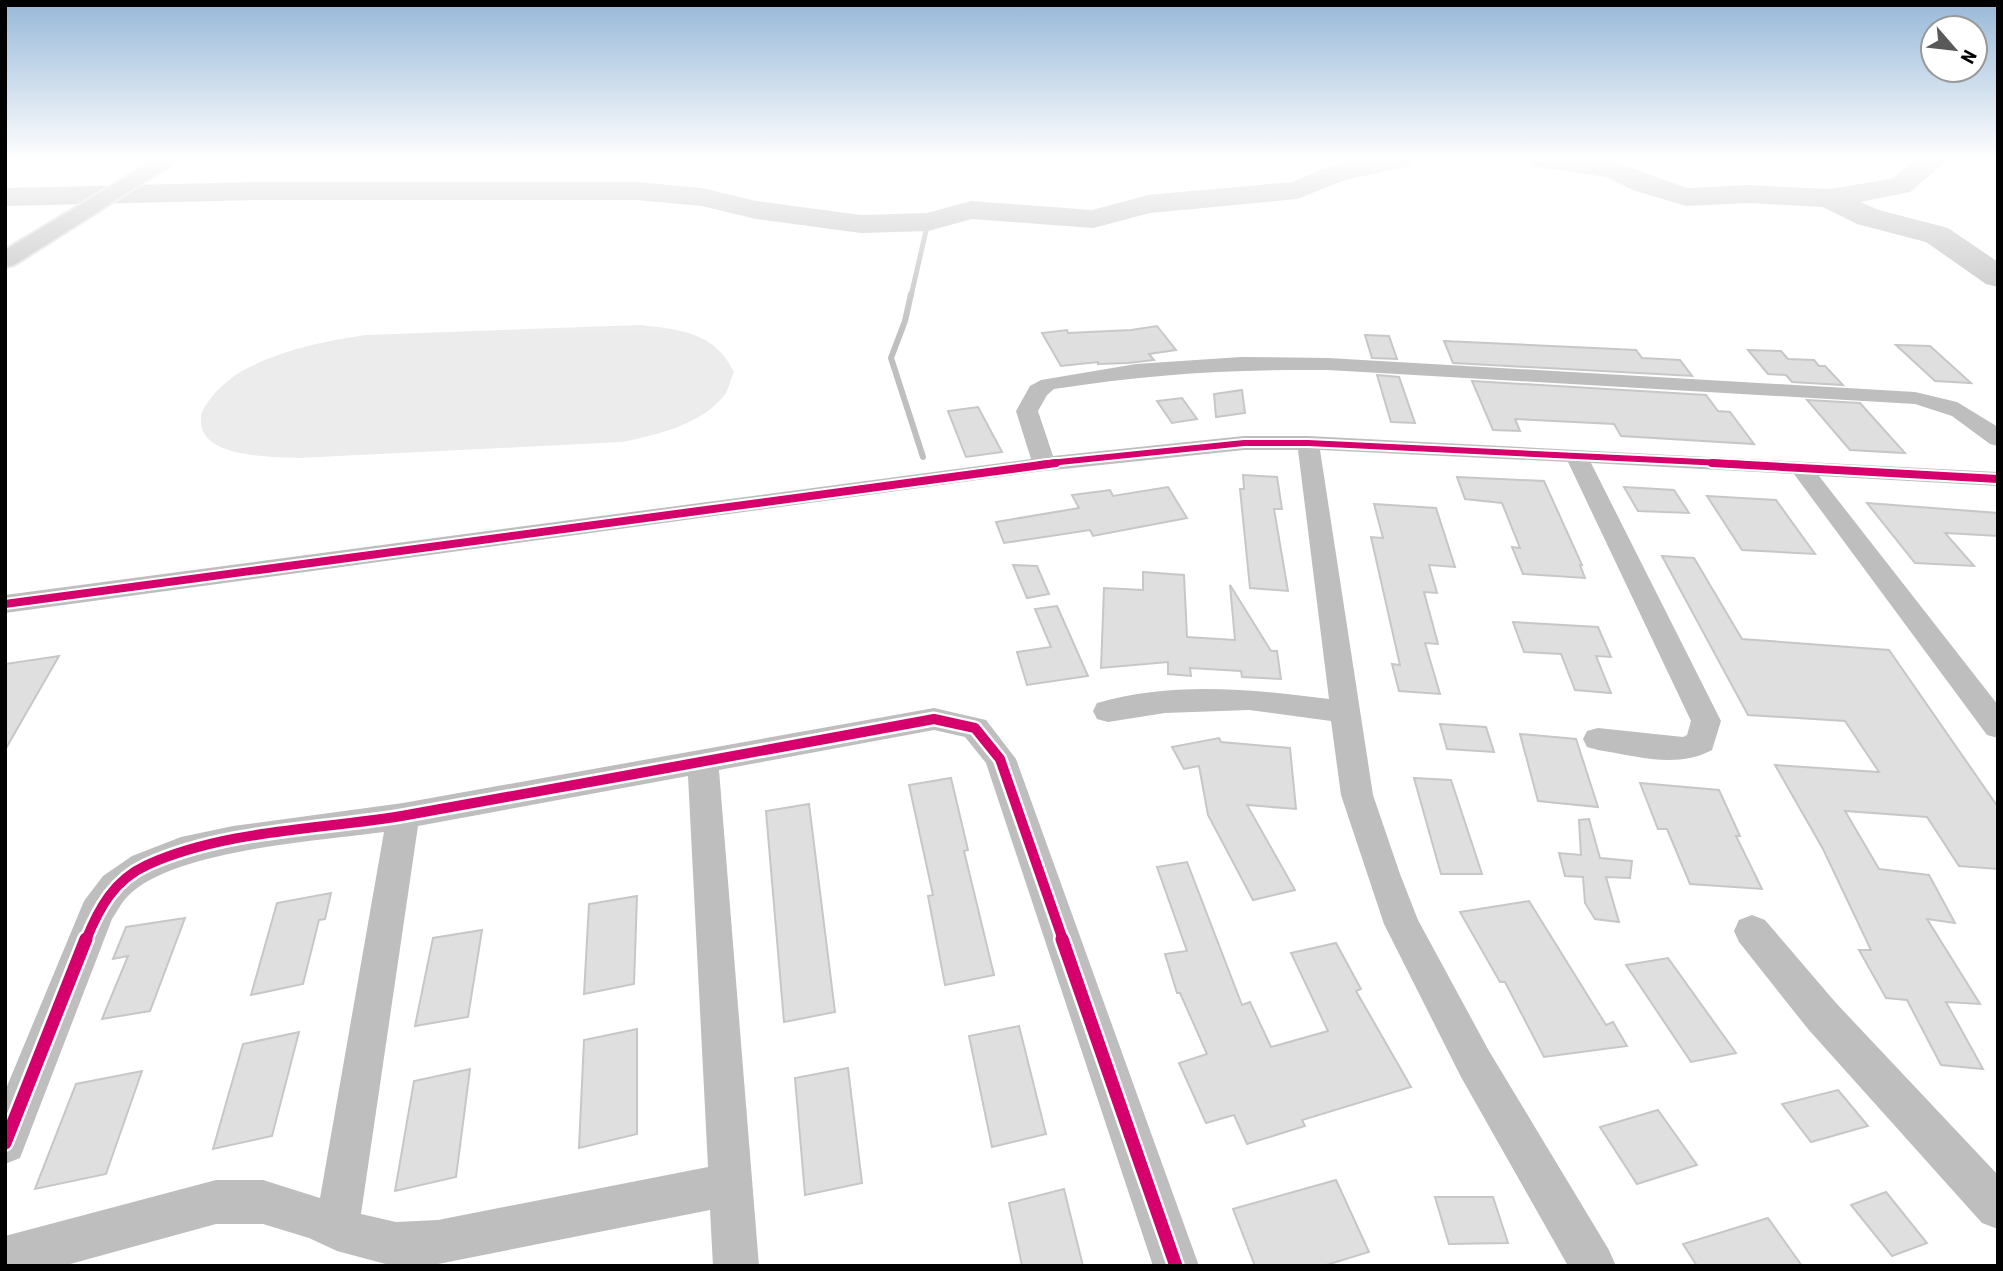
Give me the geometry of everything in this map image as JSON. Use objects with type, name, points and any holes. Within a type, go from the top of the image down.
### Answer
[{"type":"main road","points":[[5,260],[72,219]]},
{"type":"street","points":[[1044,464],[1027,411],[1038,391],[1048,384],[1136,370],[1241,363],[1341,364],[1914,398],[1966,413],[1998,439]]},
{"type":"street","points":[[1308,443],[1357,795],[1402,924],[1475,1064],[1593,1266]]},
{"type":"street","points":[[5,604],[1194,446],[1308,443],[1998,479]]},
{"type":"street","points":[[1576,455],[1706,722],[1702,743],[1688,749],[1598,739]]},
{"type":"street","points":[[1801,468],[1998,727]]},
{"type":"street","points":[[1108,711],[1165,702],[1249,699],[1346,712]]},
{"type":"street","points":[[5,1143],[97,912],[115,886],[144,866],[181,851],[233,840],[404,816],[934,719],[975,728],[1000,759],[1176,1266]]},
{"type":"street","points":[[703,762],[736,1266]]},
{"type":"street","points":[[337,1229],[404,816]]},
{"type":"street","points":[[1752,931],[1822,1016],[1998,1207]]},
{"type":"street","points":[[5,1259],[216,1202],[263,1202],[309,1216],[337,1229],[396,1244],[438,1242],[730,1184]]},
{"type":"shaded area","points":[[641,325],[683,332],[707,341],[717,348],[734,372],[726,393],[705,413],[679,427],[636,439],[622,442],[288,458],[258,456],[226,449],[205,435],[201,423],[202,413],[208,402],[236,375],[272,357],[318,343],[366,335]]},
{"type":"building","points":[[1157,326],[1176,350],[1149,354],[1154,360],[1128,363],[1098,362],[1061,366],[1042,333],[1067,330],[1068,333],[1131,330]]},
{"type":"building","points":[[1365,335],[1389,336],[1397,359],[1372,358]]},
{"type":"building","points":[[1444,341],[1636,350],[1642,358],[1680,360],[1692,376],[1453,363]]},
{"type":"building","points":[[1896,345],[1930,346],[1971,383],[1935,381]]},
{"type":"building","points":[[1748,350],[1781,351],[1788,359],[1814,360],[1819,366],[1825,366],[1843,385],[1792,382],[1786,375],[1768,374]]},
{"type":"building","points":[[1377,375],[1399,377],[1415,423],[1391,422]]},
{"type":"building","points":[[1472,381],[1706,395],[1718,411],[1730,412],[1754,444],[1621,436],[1614,424],[1515,419],[1520,431],[1493,430]]},
{"type":"building","points":[[1242,390],[1245,413],[1216,417],[1214,394]]},
{"type":"building","points":[[1182,398],[1197,419],[1172,423],[1157,401]]},
{"type":"building","points":[[1807,400],[1860,403],[1905,453],[1850,450]]},
{"type":"building","points":[[978,407],[1002,452],[966,457],[948,411]]},
{"type":"building","points":[[1243,475],[1277,477],[1282,509],[1274,509],[1288,591],[1250,588],[1240,489],[1244,489]]},
{"type":"building","points":[[1457,477],[1544,481],[1582,565],[1585,578],[1523,574],[1512,547],[1520,548],[1502,503],[1465,499]]},
{"type":"building","points":[[1168,487],[1187,518],[1093,536],[1090,530],[1004,543],[996,522],[1079,508],[1072,495],[1110,490],[1113,496]]},
{"type":"building","points":[[1624,487],[1674,490],[1689,513],[1638,511]]},
{"type":"building","points":[[1707,496],[1776,500],[1815,554],[1742,550]]},
{"type":"building","points":[[1867,503],[1998,513],[1998,536],[1945,533],[1974,566],[1915,563]]},
{"type":"building","points":[[1374,504],[1436,508],[1455,567],[1429,565],[1437,593],[1424,592],[1438,644],[1425,643],[1440,694],[1399,691],[1392,664],[1400,665],[1371,537],[1383,538]]},
{"type":"building","points":[[1662,556],[1694,558],[1742,639],[1889,650],[1998,807],[1998,869],[1959,866],[1927,817],[1845,811],[1879,869],[1929,875],[1955,923],[1927,919],[1980,1004],[1946,1002],[1983,1069],[1941,1065],[1907,1000],[1886,998],[1859,950],[1871,950],[1823,849],[1775,765],[1879,772],[1845,721],[1748,715]]},
{"type":"building","points":[[1013,565],[1037,566],[1049,594],[1027,598]]},
{"type":"building","points":[[1143,572],[1184,575],[1187,637],[1235,640],[1230,585],[1271,651],[1277,651],[1281,679],[1242,677],[1241,671],[1190,668],[1191,676],[1168,674],[1168,662],[1101,668],[1104,588],[1143,590]]},
{"type":"building","points":[[1057,606],[1088,676],[1027,685],[1017,652],[1051,647],[1035,609]]},
{"type":"building","points":[[1513,622],[1598,627],[1611,657],[1596,656],[1611,693],[1575,690],[1561,654],[1524,652]]},
{"type":"building","points":[[59,656],[5,750],[5,664]]},
{"type":"building","points":[[1440,724],[1486,727],[1494,752],[1447,749]]},
{"type":"building","points":[[1520,734],[1576,739],[1598,807],[1538,801]]},
{"type":"building","points":[[1219,738],[1221,742],[1290,748],[1296,809],[1247,805],[1295,890],[1253,900],[1208,815],[1199,766],[1184,769],[1172,747]]},
{"type":"building","points":[[951,778],[968,850],[964,851],[994,975],[945,985],[928,896],[933,895],[909,785]]},
{"type":"building","points":[[1414,778],[1451,780],[1482,874],[1441,874]]},
{"type":"building","points":[[1640,783],[1719,790],[1740,836],[1736,836],[1762,889],[1690,884],[1667,829],[1658,829]]},
{"type":"building","points":[[809,804],[835,1012],[784,1022],[766,811]]},
{"type":"building","points":[[1589,819],[1600,858],[1632,861],[1630,878],[1606,877],[1619,922],[1595,919],[1585,903],[1583,877],[1565,876],[1559,853],[1581,855],[1579,820]]},
{"type":"building","points":[[1187,862],[1242,1005],[1250,1002],[1271,1047],[1328,1031],[1291,953],[1336,943],[1361,989],[1356,991],[1411,1087],[1302,1120],[1305,1126],[1247,1144],[1234,1115],[1206,1123],[1179,1063],[1207,1054],[1180,993],[1177,993],[1165,954],[1187,951],[1157,867]]},
{"type":"building","points":[[331,893],[325,919],[319,920],[303,984],[251,995],[277,903]]},
{"type":"building","points":[[637,896],[634,984],[584,994],[589,904]]},
{"type":"building","points":[[1529,901],[1606,1025],[1613,1022],[1627,1046],[1544,1057],[1505,982],[1500,982],[1460,912]]},
{"type":"building","points":[[185,918],[150,1011],[102,1019],[128,956],[113,959],[126,927]]},
{"type":"building","points":[[482,930],[468,1017],[415,1026],[433,938]]},
{"type":"building","points":[[1668,958],[1736,1053],[1691,1062],[1626,965]]},
{"type":"building","points":[[1019,1026],[1046,1134],[992,1147],[969,1036]]},
{"type":"building","points":[[637,1029],[637,1134],[579,1148],[584,1040]]},
{"type":"building","points":[[299,1032],[272,1136],[213,1149],[243,1044]]},
{"type":"building","points":[[848,1068],[862,1183],[805,1195],[795,1078]]},
{"type":"building","points":[[470,1069],[456,1177],[395,1191],[414,1081]]},
{"type":"building","points":[[142,1071],[106,1174],[35,1189],[76,1084]]},
{"type":"building","points":[[1838,1090],[1868,1126],[1811,1142],[1782,1104]]},
{"type":"building","points":[[1658,1110],[1697,1165],[1637,1184],[1600,1127]]},
{"type":"building","points":[[1336,1180],[1369,1252],[1323,1266],[1255,1266],[1233,1209]]},
{"type":"building","points":[[1064,1189],[1083,1266],[1022,1266],[1009,1203]]},
{"type":"building","points":[[1886,1192],[1927,1243],[1892,1256],[1851,1205]]},
{"type":"building","points":[[1435,1197],[1493,1197],[1508,1243],[1449,1244]]},
{"type":"building","points":[[1768,1218],[1802,1266],[1697,1266],[1683,1244]]},
{"type":"waterway","points":[[826,219],[861,224],[938,219]]},
{"type":"waterway","points":[[1877,219],[1937,235],[1998,277]]},
{"type":"waterway","points":[[911,296],[928,222]]},
{"type":"waterway","points":[[911,294],[905,321],[891,358],[923,457]]},
{"type":"cycle path","points":[[5,604],[1044,464],[1244,443],[1308,443],[1576,455],[1998,479]]},
{"type":"cycle path","points":[[5,1143],[97,912],[115,886],[144,866],[181,851],[233,840],[403,816],[934,719],[975,728],[1000,759],[1176,1266]]}]
